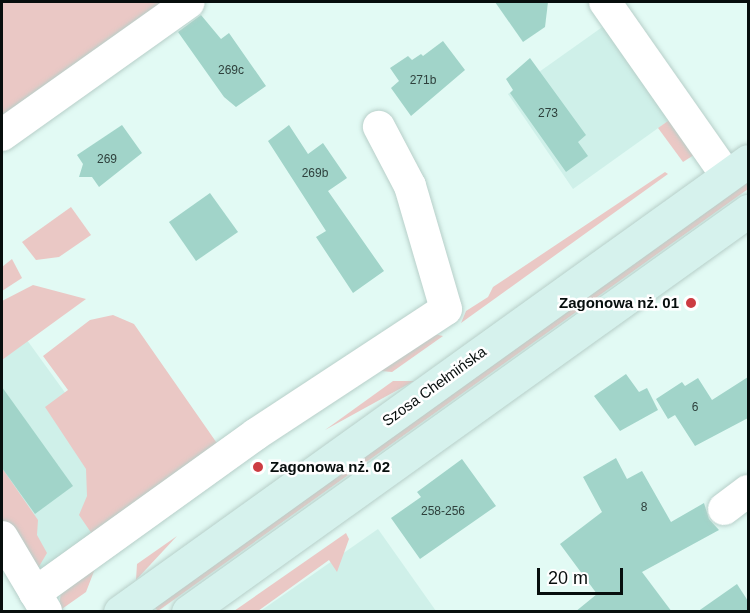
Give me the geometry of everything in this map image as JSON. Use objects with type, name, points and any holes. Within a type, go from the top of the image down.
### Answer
[{"type":"main road","name":"Szosa Chełmińska","points":[[120,612],[738,169]]},
{"type":"main road","points":[[188,612],[748,211]]},
{"type":"street","points":[[2,135],[189,2]]},
{"type":"street","points":[[604,2],[738,169]]},
{"type":"street","points":[[2,537],[41,602],[256,434],[446,309],[410,186],[380,127]]},
{"type":"shaded area","points":[[2,2],[164,2],[2,119]]},
{"type":"shaded area","points":[[608,23],[675,116],[573,189],[508,94]]},
{"type":"shaded area","points":[[675,116],[700,151],[683,162],[658,128]]},
{"type":"shaded area","points":[[665,172],[668,174],[461,323],[466,311],[488,297],[493,287]]},
{"type":"shaded area","points":[[748,182],[748,189],[158,611],[154,607]]},
{"type":"shaded area","points":[[71,207],[91,235],[59,257],[36,260],[22,242]]},
{"type":"shaded area","points":[[12,259],[22,278],[2,291],[2,267]]},
{"type":"shaded area","points":[[33,285],[86,299],[2,360],[2,301]]},
{"type":"shaded area","points":[[113,315],[134,324],[221,449],[92,534],[79,515],[87,496],[86,469],[45,407],[68,390],[43,356],[90,320]]},
{"type":"shaded area","points":[[19,329],[142,499],[34,575],[2,522],[2,341]]},
{"type":"shaded area","points":[[434,334],[443,336],[392,372],[371,370],[96,566],[86,592],[59,611],[61,589],[77,570],[366,365],[414,346]]},
{"type":"shaded area","points":[[393,381],[414,381],[325,430]]},
{"type":"shaded area","points":[[2,468],[38,520],[37,535],[47,553],[34,575],[2,522]]},
{"type":"shaded area","points":[[378,529],[436,611],[259,612]]},
{"type":"shaded area","points":[[346,533],[349,539],[337,572],[329,560],[258,611],[234,611]]},
{"type":"shaded area","points":[[177,536],[136,580],[137,564]]},
{"type":"building","points":[[495,2],[548,2],[545,27],[523,42]]},
{"type":"building","points":[[201,15],[221,39],[229,33],[266,86],[236,107],[224,97],[178,32]]},
{"type":"building","points":[[443,41],[465,70],[411,116],[391,88],[399,81],[390,68],[408,56],[412,60],[421,54],[423,56]]},
{"type":"building","points":[[530,58],[586,135],[578,142],[588,156],[566,172],[510,93],[513,90],[506,79]]},
{"type":"building","points":[[122,125],[142,153],[99,187],[92,177],[79,177],[83,164],[77,155]]},
{"type":"building","points":[[289,125],[308,154],[323,143],[347,178],[328,191],[384,271],[353,293],[316,237],[326,231],[268,141]]},
{"type":"building","points":[[210,193],[238,232],[196,261],[169,222]]},
{"type":"building","points":[[626,374],[639,392],[647,388],[658,410],[620,431],[594,396]]},
{"type":"building","points":[[748,377],[748,418],[695,446],[675,415],[668,419],[656,399],[682,382],[685,386],[698,378],[712,400]]},
{"type":"building","points":[[2,387],[73,486],[35,514],[2,468]]},
{"type":"building","points":[[616,458],[627,479],[642,471],[671,522],[704,503],[709,519],[719,530],[642,572],[672,612],[575,612],[597,594],[560,544],[602,512],[583,477]]},
{"type":"building","points":[[462,459],[496,506],[420,559],[391,518],[421,497],[417,492]]},
{"type":"building","points":[[737,584],[748,601],[748,612],[697,612]]},
{"type":"place","name":"Zagonowa nż. 01","points":[[691,303]]},
{"type":"place","name":"Zagonowa nż. 02","points":[[258,467]]}]
